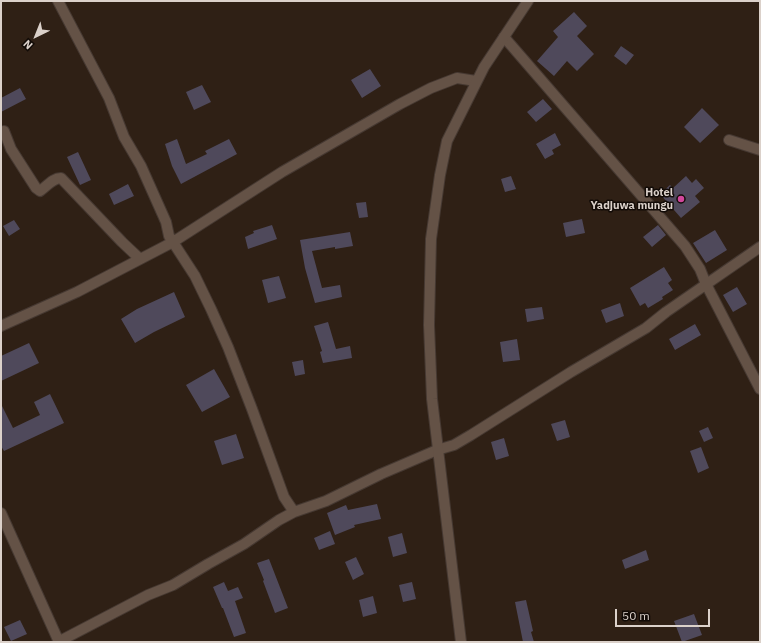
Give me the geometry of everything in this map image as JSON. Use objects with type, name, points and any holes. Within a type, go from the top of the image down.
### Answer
[{"type":"street","points":[[58,1],[108,98],[124,137],[140,166],[166,222],[169,236],[195,276],[220,328],[284,496],[294,512]]},
{"type":"street","points":[[461,642],[432,399],[429,325],[431,239],[440,175],[447,141],[476,81],[528,1]]},
{"type":"street","points":[[504,37],[685,246],[700,269],[706,284],[760,389]]},
{"type":"street","points":[[1,326],[77,292],[173,242],[282,172],[400,104],[431,88],[457,78],[476,81]]},
{"type":"street","points":[[4,131],[26,176],[36,188],[40,191],[53,181],[61,178],[140,259]]},
{"type":"street","points":[[730,140],[760,150]]},
{"type":"street","points":[[1,513],[59,642],[142,598],[174,585],[244,544],[279,520],[294,512],[326,501],[381,474],[437,450],[454,445],[571,372],[646,328],[666,312],[760,247]]},
{"type":"building","points":[[574,12],[587,26],[577,36],[594,54],[577,71],[567,61],[554,76],[537,61],[558,37],[553,31]]},
{"type":"building","points":[[621,46],[634,55],[626,65],[614,56]]},
{"type":"building","points":[[370,69],[381,86],[362,98],[351,80]]},
{"type":"building","points":[[202,85],[211,102],[194,110],[186,92]]},
{"type":"building","points":[[20,88],[26,99],[1,112],[1,98]]},
{"type":"building","points":[[543,99],[552,109],[536,122],[527,112]]},
{"type":"building","points":[[702,108],[719,125],[700,143],[684,127]]},
{"type":"building","points":[[555,133],[561,145],[552,150],[554,154],[545,159],[536,144]]},
{"type":"building","points":[[177,139],[186,164],[207,154],[205,151],[229,139],[237,154],[181,184],[172,166],[165,144]]},
{"type":"building","points":[[78,152],[91,180],[80,185],[67,157]]},
{"type":"building","points":[[511,176],[516,189],[505,192],[501,179]]},
{"type":"building","name":"Hotel Yadjuwa mungu","points":[[686,176],[692,183],[696,179],[704,188],[695,196],[700,202],[681,218],[660,194],[670,185],[673,188]]},
{"type":"building","points":[[128,184],[134,196],[114,205],[109,194]]},
{"type":"building","points":[[366,202],[368,217],[359,218],[356,203]]},
{"type":"building","points":[[582,219],[585,233],[566,237],[563,223]]},
{"type":"building","points":[[14,220],[20,229],[9,236],[3,226]]},
{"type":"building","points":[[272,225],[277,239],[248,249],[245,237],[254,233],[253,231]]},
{"type":"building","points":[[658,225],[666,235],[652,247],[643,237]]},
{"type":"building","points":[[715,230],[727,250],[706,263],[693,243]]},
{"type":"building","points":[[350,232],[353,246],[312,251],[322,288],[340,285],[342,297],[315,303],[305,268],[300,240]]},
{"type":"building","points":[[664,267],[672,280],[668,283],[673,290],[662,297],[663,299],[648,308],[645,303],[640,306],[630,288]]},
{"type":"building","points":[[279,276],[286,298],[268,303],[262,280]]},
{"type":"building","points":[[737,287],[747,304],[733,312],[723,295]]},
{"type":"building","points":[[174,292],[185,317],[135,343],[121,319],[137,309]]},
{"type":"building","points":[[620,303],[624,316],[606,323],[601,310]]},
{"type":"building","points":[[542,307],[544,319],[527,322],[525,309]]},
{"type":"building","points":[[328,322],[336,349],[350,346],[352,358],[323,363],[320,352],[322,351],[314,326]]},
{"type":"building","points":[[695,324],[701,335],[675,350],[669,339]]},
{"type":"building","points":[[517,339],[520,360],[503,362],[500,342]]},
{"type":"building","points":[[29,343],[39,363],[1,381],[1,356]]},
{"type":"building","points":[[303,360],[305,374],[295,376],[292,362]]},
{"type":"building","points":[[214,369],[230,397],[202,412],[186,385]]},
{"type":"building","points":[[50,394],[64,423],[4,451],[1,446],[1,404],[13,428],[40,415],[34,402]]},
{"type":"building","points":[[565,420],[570,437],[557,441],[551,424]]},
{"type":"building","points":[[708,427],[713,438],[704,442],[699,431]]},
{"type":"building","points":[[236,434],[244,458],[222,465],[214,441]]},
{"type":"building","points":[[504,438],[509,456],[496,460],[491,442]]},
{"type":"building","points":[[701,447],[709,468],[698,473],[690,451]]},
{"type":"building","points":[[377,504],[381,519],[354,525],[355,527],[335,535],[327,513],[346,505],[348,510]]},
{"type":"building","points":[[330,531],[335,544],[319,550],[314,538]]},
{"type":"building","points":[[402,533],[407,553],[393,557],[388,537]]},
{"type":"building","points":[[646,550],[649,560],[625,569],[622,560]]},
{"type":"building","points":[[356,557],[364,574],[353,580],[345,562]]},
{"type":"building","points":[[269,559],[288,608],[275,613],[257,563]]},
{"type":"building","points":[[224,582],[228,591],[238,587],[243,598],[235,601],[246,633],[234,637],[213,587]]},
{"type":"building","points":[[412,582],[416,599],[403,602],[399,585]]},
{"type":"building","points":[[373,596],[377,613],[363,617],[359,600]]},
{"type":"building","points":[[526,600],[534,642],[523,642],[515,602]]},
{"type":"building","points":[[694,614],[702,635],[682,642],[674,621]]},
{"type":"building","points":[[20,620],[27,634],[11,641],[4,627]]},
{"type":"place","name":"Hotel Yadjuwa mungu","points":[[681,199]]}]
